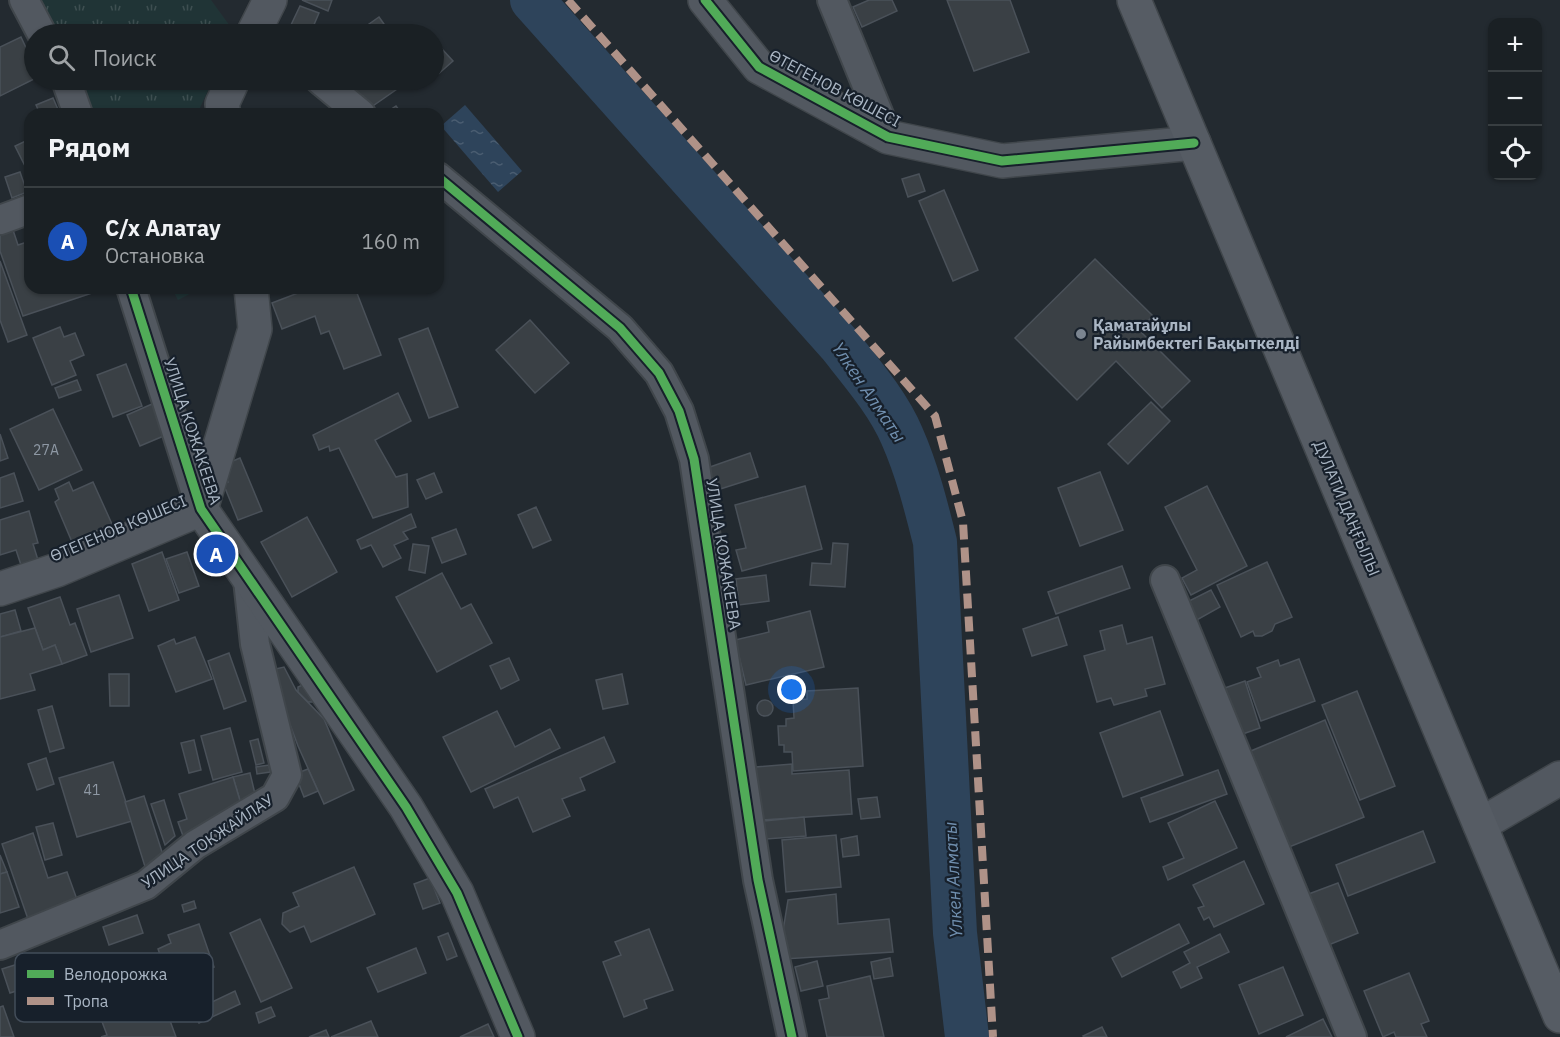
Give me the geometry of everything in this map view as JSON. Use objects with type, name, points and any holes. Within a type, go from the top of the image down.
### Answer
[{"type":"main road","name":"ДУЛАТИ ДАҢҒЫЛЫ","points":[[1134,0],[1560,1016]]},
{"type":"street","points":[[24,0],[37,24]]},
{"type":"street","name":"ӨТЕГЕНОВ КӨШЕСІ","points":[[705,0],[759,67],[888,137],[1002,161],[1194,142]]},
{"type":"street","points":[[832,0],[888,137]]},
{"type":"street","points":[[70,90],[76,108]]},
{"type":"street","points":[[223,108],[222,104],[228,90]]},
{"type":"street","points":[[332,90],[354,108]]},
{"type":"street","name":"УЛИЦА КОЖАКЕЕВА","points":[[444,182],[620,328],[659,373],[679,411],[694,459],[758,880],[792,1037]]},
{"type":"street","points":[[0,220],[24,211]]},
{"type":"street","name":"УЛИЦА КОЖАКЕЕВА","points":[[133,294],[201,509],[406,807],[457,892],[518,1037]]},
{"type":"street","name":"ӨТЕГЕНОВ КӨШЕСІ","points":[[0,589],[57,570],[201,509],[255,329],[252,294]]},
{"type":"street","name":"УЛИЦА ТОКЖАЙЛАУ","points":[[0,945],[146,885],[195,846],[275,797],[286,775],[255,644],[248,580]]},
{"type":"street","points":[[1165,580],[1352,1037]]},
{"type":"street","points":[[1480,825],[1560,778]]},
{"type":"green space","points":[[31,0],[211,0],[228,24],[44,24]]},
{"type":"green space","points":[[77,90],[208,90],[200,108],[86,108]]},
{"type":"green space","points":[[175,294],[190,294],[178,300]]},
{"type":"water","points":[[465,105],[522,171],[498,192],[444,129],[444,123]]},
{"type":"building","points":[[302,0],[332,0],[328,11]]},
{"type":"building","points":[[869,0],[892,0],[897,11],[862,27],[853,7]]},
{"type":"building","points":[[947,0],[1010,0],[1029,52],[974,71]]},
{"type":"building","points":[[300,6],[319,13],[314,24],[291,24]]},
{"type":"building","points":[[379,17],[384,24],[369,24]]},
{"type":"building","points":[[21,37],[24,43],[24,84],[0,96],[0,47]]},
{"type":"building","points":[[444,51],[453,61],[444,69]]},
{"type":"building","points":[[352,90],[396,90],[370,108],[366,108]]},
{"type":"building","points":[[53,98],[57,108],[37,108],[36,105]]},
{"type":"building","points":[[24,142],[24,164],[15,146]]},
{"type":"building","points":[[20,172],[24,183],[24,193],[12,198],[5,177]]},
{"type":"building","points":[[919,174],[925,191],[908,197],[902,179]]},
{"type":"building","points":[[944,190],[978,270],[953,281],[919,201]]},
{"type":"building","points":[[12,227],[18,245],[24,243],[24,294],[89,294],[23,316],[0,251],[0,231]]},
{"type":"building","name":"Қаматайұлы Райымбектегі Бақыткелді","points":[[1095,259],[1153,316],[1139,330],[1190,381],[1162,408],[1116,361],[1077,400],[1015,338]]},
{"type":"building","points":[[0,261],[27,335],[8,342],[0,320]]},
{"type":"building","points":[[295,294],[357,294],[381,355],[344,369],[329,331],[321,334],[315,316],[282,329],[272,303]]},
{"type":"building","points":[[530,320],[569,363],[535,393],[496,350]]},
{"type":"building","points":[[60,327],[64,337],[75,333],[84,355],[70,361],[76,375],[52,385],[33,338]]},
{"type":"building","points":[[428,328],[458,407],[429,418],[399,339]]},
{"type":"building","points":[[126,364],[142,406],[113,417],[97,375]]},
{"type":"building","points":[[77,380],[81,390],[59,398],[55,388]]},
{"type":"building","points":[[398,393],[411,421],[375,440],[396,477],[407,474],[408,507],[373,518],[339,448],[330,451],[329,446],[319,450],[313,435]]},
{"type":"building","points":[[1151,402],[1170,421],[1128,464],[1108,444]]},
{"type":"building","points":[[152,404],[166,435],[140,446],[127,415]]},
{"type":"building","points":[[53,409],[82,470],[39,490],[10,429]]},
{"type":"building","points":[[0,434],[8,458],[0,461]]},
{"type":"building","points":[[750,453],[758,477],[714,491],[707,468]]},
{"type":"building","points":[[240,458],[262,511],[238,520],[223,483],[228,482],[221,466]]},
{"type":"building","points":[[1100,472],[1123,530],[1080,546],[1058,488]]},
{"type":"building","points":[[14,473],[23,501],[0,508],[0,478]]},
{"type":"building","points":[[434,473],[442,492],[426,499],[417,480]]},
{"type":"building","points":[[69,482],[73,491],[93,482],[112,524],[72,542],[55,502],[59,499],[55,489]]},
{"type":"building","points":[[805,486],[822,549],[742,571],[736,550],[746,548],[735,505]]},
{"type":"building","points":[[1207,486],[1247,566],[1191,595],[1182,578],[1197,570],[1165,507]]},
{"type":"building","points":[[536,507],[551,540],[533,548],[518,515]]},
{"type":"building","points":[[29,511],[38,543],[33,544],[38,560],[21,565],[16,550],[0,555],[0,520]]},
{"type":"building","points":[[411,514],[416,527],[403,532],[408,539],[394,545],[401,558],[383,567],[371,545],[361,549],[357,540]]},
{"type":"building","points":[[307,517],[337,572],[292,597],[261,542]]},
{"type":"building","points":[[456,529],[466,554],[442,563],[432,538]]},
{"type":"building","points":[[833,543],[848,544],[845,587],[810,585],[812,563],[831,564]]},
{"type":"building","points":[[413,544],[429,546],[425,573],[409,570]]},
{"type":"building","points":[[162,552],[179,600],[149,611],[132,564]]},
{"type":"building","points":[[187,552],[199,586],[179,593],[166,559]]},
{"type":"building","points":[[1267,562],[1292,617],[1275,624],[1272,631],[1262,636],[1255,636],[1253,631],[1241,637],[1217,585]]},
{"type":"building","points":[[1122,566],[1130,588],[1056,614],[1048,592]]},
{"type":"building","points":[[442,573],[461,609],[471,604],[492,643],[437,672],[396,597]]},
{"type":"building","points":[[766,575],[769,601],[739,605],[736,579]]},
{"type":"building","points":[[1211,590],[1220,607],[1195,621],[1185,603]]},
{"type":"building","points":[[119,595],[133,638],[91,652],[77,609]]},
{"type":"building","points":[[60,597],[70,625],[75,623],[87,655],[62,664],[55,645],[43,650],[28,608]]},
{"type":"building","points":[[15,610],[21,631],[0,637],[0,614]]},
{"type":"building","points":[[810,611],[824,667],[746,685],[735,640],[769,632],[767,622]]},
{"type":"building","points":[[1058,617],[1067,645],[1032,656],[1023,629]]},
{"type":"building","points":[[1122,625],[1127,644],[1152,637],[1165,684],[1145,689],[1147,696],[1114,705],[1111,698],[1097,702],[1084,656],[1105,650],[1100,631]]},
{"type":"building","points":[[35,628],[43,650],[55,645],[62,664],[30,674],[35,690],[0,699],[0,637]]},
{"type":"building","points":[[195,637],[212,679],[176,692],[158,646],[174,639],[176,644]]},
{"type":"building","points":[[229,653],[246,701],[224,709],[208,661]]},
{"type":"building","points":[[509,658],[519,680],[501,689],[490,666]]},
{"type":"building","points":[[1299,659],[1315,701],[1261,721],[1247,682],[1261,677],[1257,668],[1278,660],[1280,666]]},
{"type":"building","points":[[284,667],[296,690],[324,719],[354,790],[324,804],[298,746],[272,676],[271,670]]},
{"type":"building","points":[[109,674],[129,674],[129,706],[110,706]]},
{"type":"building","points":[[622,674],[628,704],[603,709],[596,680]]},
{"type":"building","points":[[1245,681],[1260,728],[1234,737],[1219,690]]},
{"type":"building","points":[[307,683],[312,702],[308,702],[298,692],[298,687]]},
{"type":"building","points":[[858,688],[863,766],[793,771],[792,752],[784,752],[784,745],[779,745],[778,726],[786,726],[786,719],[794,718],[793,700],[807,699],[807,691]]},
{"type":"building","points":[[1357,691],[1395,786],[1360,800],[1322,705]]},
{"type":"building","points":[[765,700],[773,708],[765,716],[757,708]]},
{"type":"building","points":[[52,706],[64,748],[50,752],[38,710]]},
{"type":"building","points":[[497,711],[515,747],[550,729],[560,748],[471,792],[443,737]]},
{"type":"building","points":[[1160,711],[1183,775],[1123,797],[1100,733]]},
{"type":"building","points":[[1325,720],[1364,817],[1284,849],[1246,753]]},
{"type":"building","points":[[230,728],[242,772],[213,780],[201,736]]},
{"type":"building","points":[[604,737],[615,762],[580,778],[585,790],[562,799],[570,816],[533,832],[518,797],[494,808],[485,789]]},
{"type":"building","points":[[258,739],[264,763],[256,765],[250,741]]},
{"type":"building","points":[[194,740],[201,770],[189,773],[181,743]]},
{"type":"building","points":[[46,758],[54,784],[37,790],[28,764]]},
{"type":"building","points":[[113,762],[132,821],[77,837],[59,778]]},
{"type":"building","points":[[792,764],[792,774],[849,770],[852,814],[762,820],[761,800],[758,801],[756,767]]},
{"type":"building","points":[[269,765],[270,772],[257,774],[256,767]]},
{"type":"building","points":[[308,769],[318,791],[304,797],[295,774]]},
{"type":"building","points":[[1218,770],[1227,794],[1150,822],[1141,798]]},
{"type":"building","points":[[250,773],[256,798],[241,804],[233,777]]},
{"type":"building","points":[[233,777],[241,804],[231,807],[235,820],[183,836],[178,822],[187,819],[179,794]]},
{"type":"building","points":[[144,796],[163,855],[146,870],[125,802]]},
{"type":"building","points":[[877,797],[880,817],[861,819],[858,799]]},
{"type":"building","points":[[164,800],[175,836],[165,845],[151,804]]},
{"type":"building","points":[[1215,801],[1237,848],[1168,880],[1163,867],[1184,858],[1168,823]]},
{"type":"building","points":[[804,817],[806,836],[766,839],[764,821]]},
{"type":"building","points":[[53,823],[62,855],[45,860],[36,827]]},
{"type":"building","points":[[1423,831],[1435,862],[1348,896],[1336,865]]},
{"type":"building","points":[[33,833],[48,878],[67,872],[79,905],[29,922],[2,844]]},
{"type":"building","points":[[836,835],[841,887],[786,892],[782,840]]},
{"type":"building","points":[[857,836],[859,855],[843,857],[841,839]]},
{"type":"building","points":[[0,855],[7,872],[0,874]]},
{"type":"building","points":[[1244,861],[1264,904],[1214,927],[1209,917],[1204,920],[1198,908],[1204,906],[1193,885]]},
{"type":"building","points":[[354,867],[375,914],[311,942],[304,926],[290,932],[282,924],[283,913],[299,906],[293,893]]},
{"type":"building","points":[[7,872],[19,907],[0,913],[0,874]]},
{"type":"building","points":[[430,878],[440,903],[423,909],[414,884]]},
{"type":"building","points":[[1338,883],[1358,933],[1326,946],[1306,895]]},
{"type":"building","points":[[836,894],[838,924],[889,919],[893,952],[784,959],[783,931],[788,900]]},
{"type":"building","points":[[194,901],[196,908],[184,912],[182,905]]},
{"type":"building","points":[[137,915],[143,933],[109,945],[103,927]]},
{"type":"building","points":[[260,919],[292,988],[261,1002],[230,933]]},
{"type":"building","points":[[199,924],[209,953],[159,953],[158,949],[171,943],[168,935]]},
{"type":"building","points":[[1179,924],[1189,943],[1122,977],[1112,958]]},
{"type":"building","points":[[649,929],[673,990],[644,1000],[647,1008],[624,1017],[603,962],[621,955],[615,942]]},
{"type":"building","points":[[448,933],[457,956],[447,960],[438,937]]},
{"type":"building","points":[[1220,934],[1229,952],[1197,967],[1202,978],[1181,988],[1173,972],[1190,963],[1184,952]]},
{"type":"building","points":[[416,948],[426,973],[378,992],[367,968]]},
{"type":"building","points":[[890,958],[893,976],[874,979],[871,962]]},
{"type":"building","points":[[817,961],[823,986],[801,991],[795,967]]},
{"type":"building","points":[[15,965],[15,991],[10,993],[2,969]]},
{"type":"building","points":[[1283,967],[1303,1015],[1259,1034],[1239,985]]},
{"type":"building","points":[[1409,973],[1429,1021],[1421,1024],[1427,1037],[1396,1037],[1394,1032],[1383,1037],[1364,991]]},
{"type":"building","points":[[870,976],[884,1037],[827,1037],[819,1000],[829,998],[827,986]]},
{"type":"building","points":[[235,991],[240,1004],[213,1017],[213,1001]]},
{"type":"building","points":[[3,1006],[14,1037],[0,1037],[0,1007]]},
{"type":"building","points":[[271,1007],[275,1016],[259,1023],[256,1013]]},
{"type":"building","points":[[1323,1019],[1332,1037],[1286,1037]]},
{"type":"building","points":[[371,1021],[378,1037],[331,1037]]},
{"type":"building","points":[[102,1022],[170,1022],[176,1037],[101,1037],[107,1035]]},
{"type":"building","points":[[488,1024],[494,1037],[460,1037]]},
{"type":"building","points":[[1102,1027],[1107,1037],[1083,1036]]},
{"type":"building","points":[[326,1030],[329,1037],[309,1037]]},
{"type":"waterway","name":"Үлкен Алматы","points":[[532,0],[839,344],[882,400],[902,436],[917,475],[935,542],[955,933],[967,1037]]},
{"type":"marked path","points":[[568,0],[935,416],[963,522],[993,1037]]},
{"type":"cycle path","points":[[705,0],[759,67],[888,137],[1002,161],[1194,143]]},
{"type":"cycle path","points":[[444,182],[620,328],[659,373],[679,411],[694,459],[758,880],[792,1037]]},
{"type":"cycle path","points":[[133,294],[201,509],[406,807],[457,893],[518,1037]]},
{"type":"place","name":"Қаматайұлы Райымбектегі Бақыткелді","points":[[1081,334]]},
{"type":"place","name":"С/х Алатау","points":[[216,554]]}]
